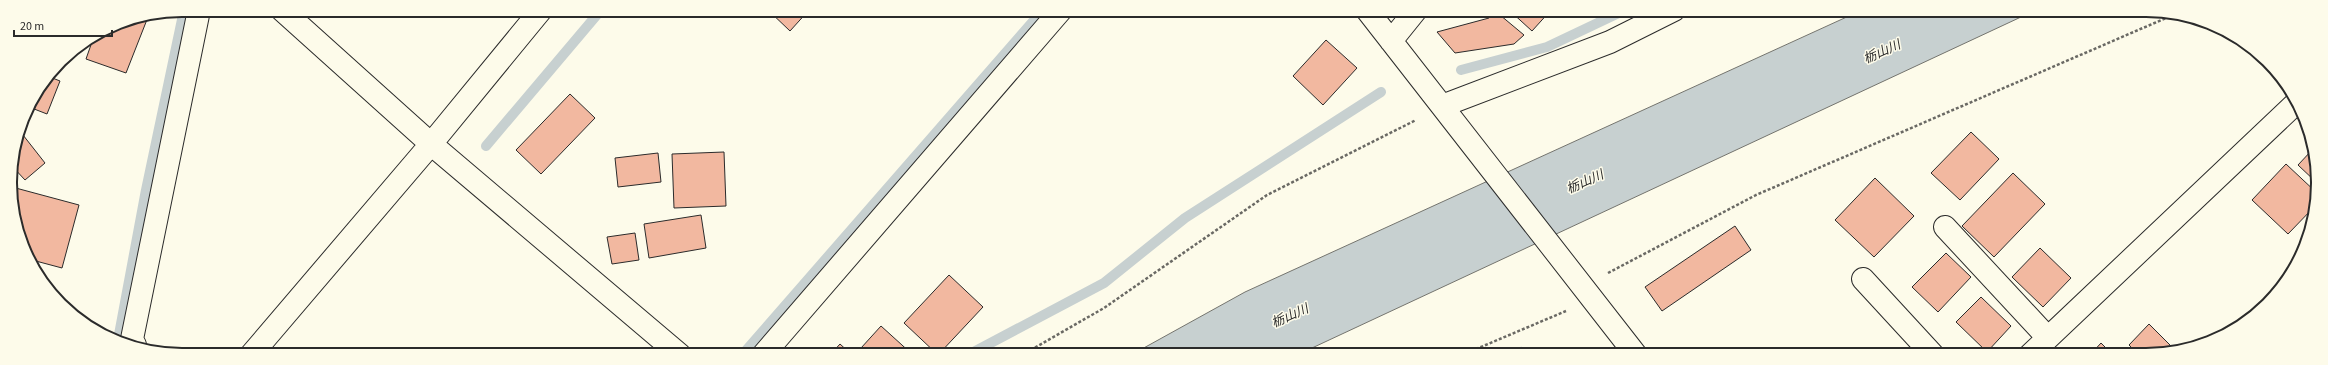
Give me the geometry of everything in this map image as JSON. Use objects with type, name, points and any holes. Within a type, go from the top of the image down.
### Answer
[{"type":"street","points":[[132,340],[198,17]]},
{"type":"street","points":[[290,17],[431,144],[672,348]]},
{"type":"street","points":[[257,348],[431,144],[535,17]]},
{"type":"street","points":[[769,348],[1055,17]]},
{"type":"street","points":[[1372,17],[1630,348]]},
{"type":"street","points":[[1390,41],[1410,17]]},
{"type":"street","points":[[1442,106],[1610,42],[1660,17]]},
{"type":"street","points":[[2037,348],[2293,106]]},
{"type":"street","points":[[1945,227],[2048,338]]},
{"type":"street","points":[[1863,279],[1927,348]]},
{"type":"path","points":[[1475,348],[1756,195],[2165,18]]},
{"type":"path","points":[[1034,348],[1104,308],[1267,195],[1422,117]]},
{"type":"water","name":"栃山川","points":[[1847,17],[2021,17],[1312,348],[1144,348],[1245,292]]},
{"type":"building","points":[[775,17],[803,17],[790,31]]},
{"type":"building","points":[[1502,17],[1524,35],[1514,44],[1455,53],[1437,32],[1489,18]]},
{"type":"building","points":[[1517,17],[1545,17],[1532,31]]},
{"type":"building","points":[[146,21],[126,73],[86,59],[91,45],[100,39],[129,26]]},
{"type":"building","points":[[1326,40],[1357,68],[1323,105],[1293,76]]},
{"type":"building","points":[[54,78],[60,81],[47,114],[34,109]]},
{"type":"building","points":[[570,94],[595,118],[541,174],[516,150]]},
{"type":"building","points":[[1971,132],[1999,159],[1960,200],[1931,173]]},
{"type":"building","points":[[24,136],[45,163],[25,180],[17,171],[20,150]]},
{"type":"building","points":[[724,152],[726,206],[674,208],[672,154]]},
{"type":"building","points":[[658,153],[661,182],[618,187],[615,158]]},
{"type":"building","points":[[2309,154],[2311,177],[2298,165]]},
{"type":"building","points":[[2286,164],[2311,187],[2308,213],[2288,234],[2252,200]]},
{"type":"building","points":[[2013,173],[2045,204],[1994,257],[1962,226]]},
{"type":"building","points":[[1875,178],[1914,216],[1874,257],[1835,220]]},
{"type":"building","points":[[17,188],[79,205],[62,268],[37,261],[26,236],[20,215]]},
{"type":"building","points":[[701,215],[706,248],[649,258],[644,224]]},
{"type":"building","points":[[1735,226],[1751,250],[1662,311],[1645,287]]},
{"type":"building","points":[[635,233],[639,260],[612,264],[607,237]]},
{"type":"building","points":[[2040,248],[2071,278],[2043,307],[2012,277]]},
{"type":"building","points":[[1946,253],[1971,277],[1938,312],[1912,287]]},
{"type":"building","points":[[949,275],[983,307],[945,348],[931,348],[904,323]]},
{"type":"building","points":[[1981,297],[2011,326],[1991,348],[1983,348],[1956,322]]},
{"type":"building","points":[[2149,324],[2171,346],[2132,348],[2129,345]]},
{"type":"building","points":[[881,326],[905,348],[861,348]]},
{"type":"building","points":[[2101,343],[2106,348],[2096,348]]},
{"type":"building","points":[[840,344],[844,348],[836,348]]},
{"type":"waterway","points":[[119,335],[146,190],[183,17]]},
{"type":"waterway","points":[[486,146],[595,17]]},
{"type":"waterway","points":[[748,348],[1037,17]]},
{"type":"waterway","points":[[1461,70],[1547,47],[1610,17]]},
{"type":"waterway","points":[[981,348],[1104,283],[1185,218],[1381,92]]}]
